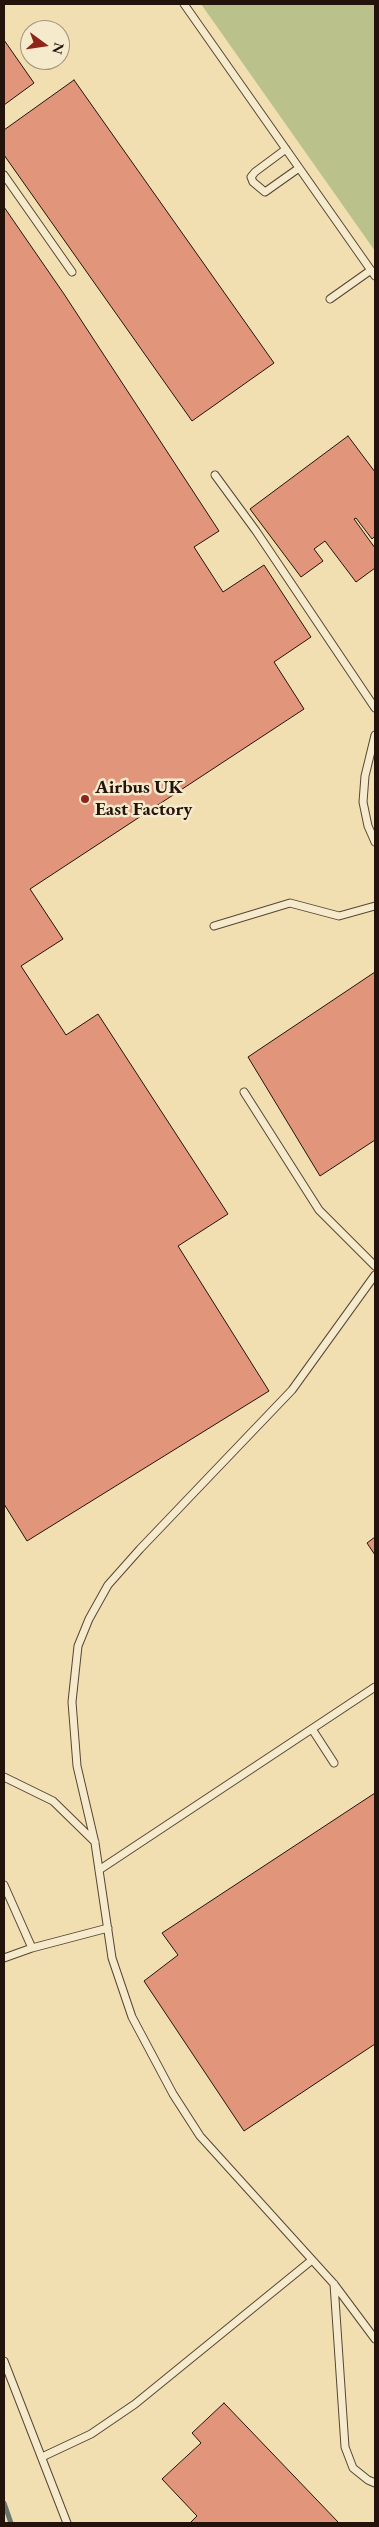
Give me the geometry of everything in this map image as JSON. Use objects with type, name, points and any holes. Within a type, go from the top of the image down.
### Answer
[{"type":"lane","points":[[184,4],[373,273],[330,300]]},
{"type":"lane","points":[[286,149],[255,172],[251,177],[253,182],[264,192],[299,168]]},
{"type":"lane","points":[[4,175],[72,272]]},
{"type":"lane","points":[[215,475],[256,531],[375,708]]},
{"type":"lane","points":[[375,735],[365,776],[363,802],[368,826],[375,842]]},
{"type":"lane","points":[[214,926],[290,904],[339,916],[375,906]]},
{"type":"lane","points":[[244,1092],[319,1210],[375,1266]]},
{"type":"lane","points":[[375,1275],[292,1390],[108,1585],[88,1619],[78,1646],[72,1702],[77,1766],[95,1843],[116,1974],[132,2017],[173,2094],[200,2136],[334,2284],[375,2339]]},
{"type":"lane","points":[[99,1870],[375,1687]]},
{"type":"lane","points":[[312,1730],[334,1764]]},
{"type":"lane","points":[[4,1777],[53,1801],[95,1843]]},
{"type":"lane","points":[[4,1885],[32,1948]]},
{"type":"lane","points":[[4,1958],[32,1948],[108,1928]]},
{"type":"lane","points":[[42,2457],[91,2434],[135,2404],[312,2260]]},
{"type":"lane","points":[[334,2284],[346,2447],[353,2468],[375,2483]]},
{"type":"lane","points":[[4,2361],[67,2523]]},
{"type":"green space","points":[[201,4],[375,4],[375,251]]},
{"type":"building","points":[[4,40],[20,63],[20,70],[25,70],[34,83],[4,105]]},
{"type":"building","points":[[74,80],[274,363],[192,421],[4,155],[4,130]]},
{"type":"building","name":"Airbus UK East Factory","points":[[4,207],[64,294],[219,531],[194,547],[223,592],[264,565],[311,637],[274,662],[304,709],[30,889],[63,939],[21,966],[66,1035],[98,1014],[228,1214],[178,1246],[269,1391],[27,1541],[4,1504]]},
{"type":"building","points":[[348,436],[375,472],[375,536],[372,539],[356,518],[354,519],[375,548],[375,568],[356,582],[325,541],[314,549],[323,561],[301,577],[250,509]]},
{"type":"building","points":[[375,972],[375,1140],[320,1176],[248,1057]]},
{"type":"building","points":[[375,1537],[375,1555],[367,1543]]},
{"type":"building","points":[[375,1793],[375,2044],[244,2131],[144,1981],[178,1955],[162,1933]]},
{"type":"building","points":[[224,2403],[339,2523],[190,2523],[197,2516],[162,2479],[201,2443],[192,2433]]},
{"type":"waterway","points":[[4,2503],[11,2523]]},
{"type":"place","name":"Airbus UK East Factory","points":[[85,799]]}]
